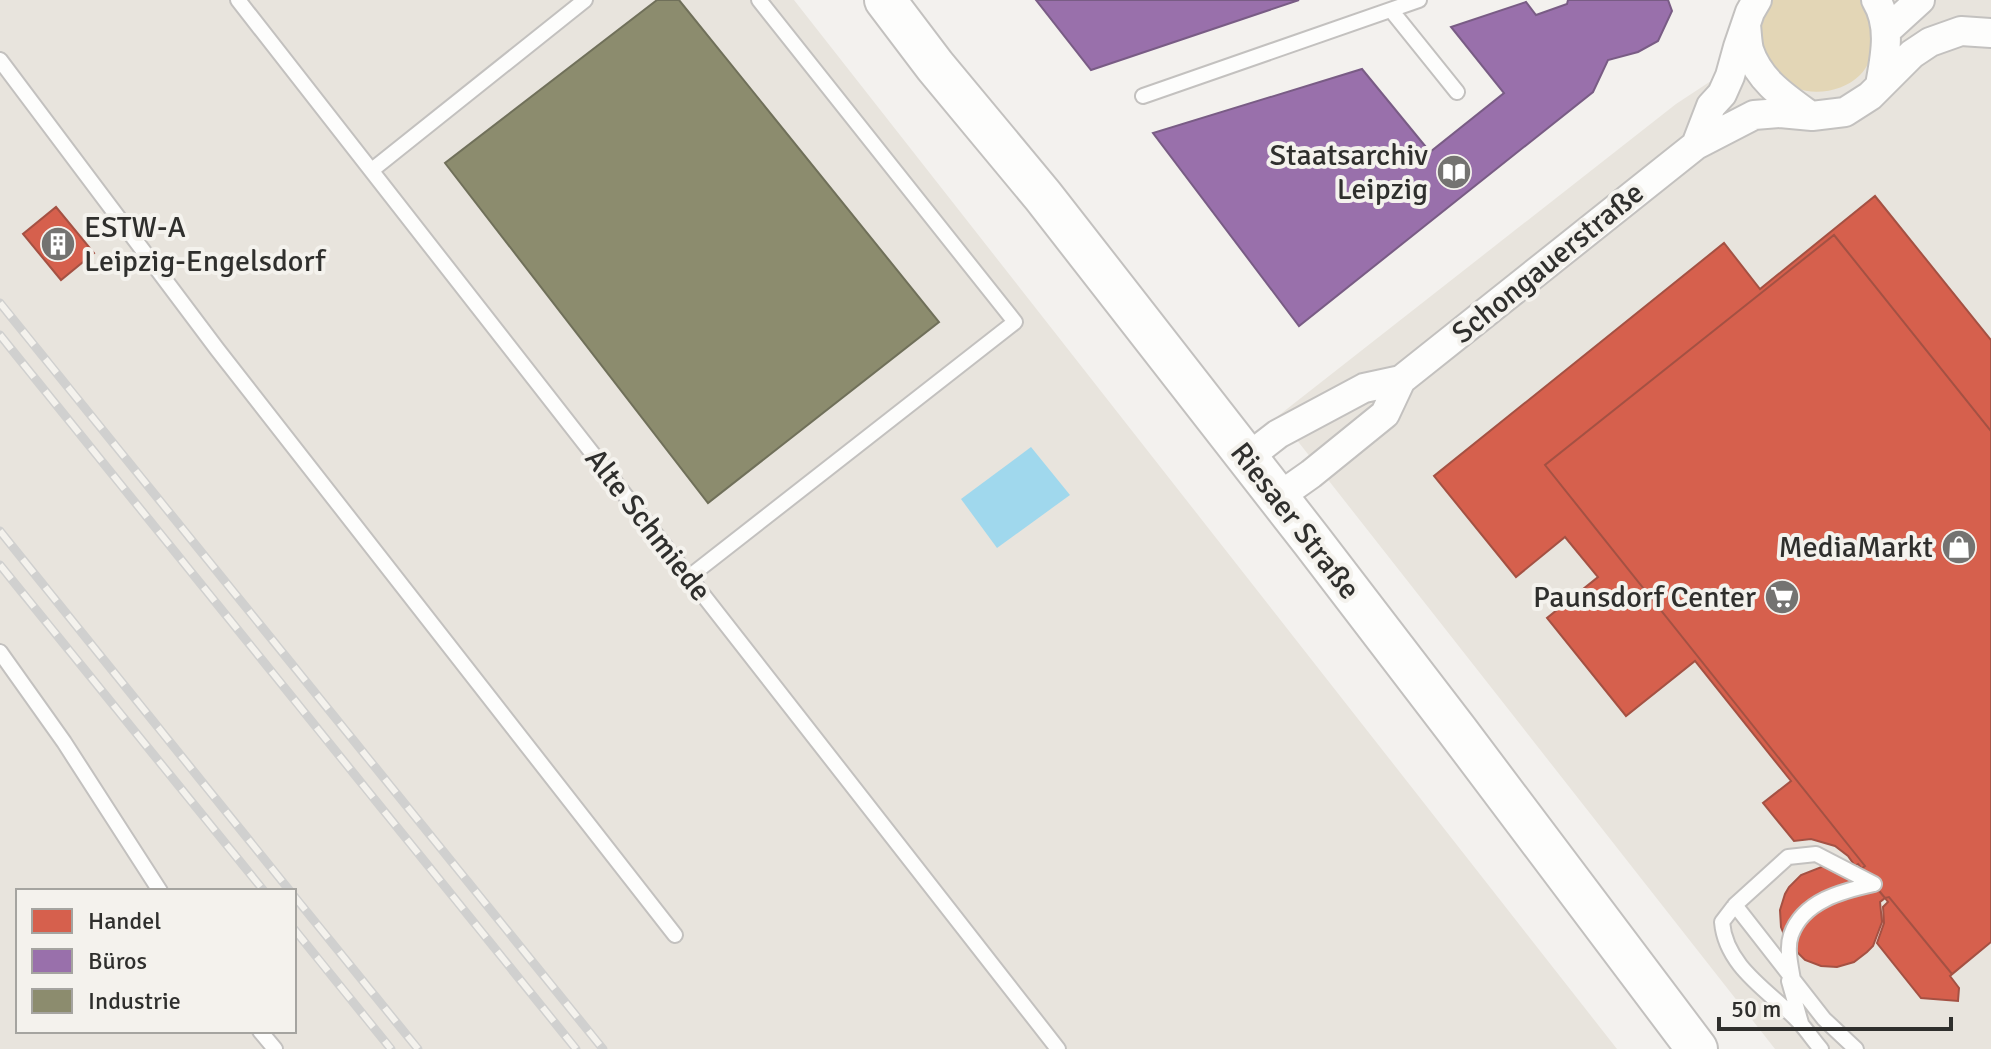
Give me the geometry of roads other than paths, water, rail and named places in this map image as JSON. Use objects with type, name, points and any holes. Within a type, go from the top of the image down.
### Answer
[{"type":"main road","name":"Riesaer Straße","points":[[885,0],[935,66],[1043,196],[1247,458],[1697,1049]]},
{"type":"street","points":[[1876,0],[1882,10],[1886,31],[1880,85]]},
{"type":"street","points":[[1886,31],[1920,0]]},
{"type":"street","points":[[1752,12],[1749,49],[1760,72],[1774,89],[1812,116]]},
{"type":"street","points":[[1696,145],[1711,106],[1722,94],[1730,76],[1752,12]]},
{"type":"street","name":"Schongauerstraße","points":[[1277,498],[1385,414],[1401,380],[1696,145],[1754,115],[1780,113],[1812,116],[1845,112],[1870,96],[1912,54],[1930,42],[1961,31],[1991,33]]},
{"type":"street","name":"Schongauerstraße","points":[[1247,458],[1278,434],[1364,388],[1401,380]]},
{"type":"lane","name":"Alte Schmiede","points":[[238,0],[1058,1049]]},
{"type":"lane","points":[[372,170],[585,0]]},
{"type":"lane","points":[[689,577],[1015,322],[759,0]]},
{"type":"lane","points":[[1143,96],[1419,0]]},
{"type":"lane","points":[[1391,10],[1457,92]]},
{"type":"lane","points":[[0,60],[217,349],[675,935]]},
{"type":"lane","points":[[0,652],[64,742],[159,889]]},
{"type":"lane","points":[[1793,980],[1788,953],[1790,936],[1804,913],[1821,901],[1874,884],[1816,854],[1788,857],[1735,905],[1722,922],[1723,937],[1736,960],[1762,989],[1801,1023],[1821,1049]]},
{"type":"lane","points":[[1735,905],[1824,1019],[1856,1049]]},
{"type":"lane","points":[[1793,980],[1789,981],[1801,1023]]},
{"type":"lane","points":[[262,1033],[275,1049]]},
{"type":"water","points":[[1031,447],[1070,495],[997,548],[961,499]]},
{"type":"railway","points":[[0,303],[603,1049]]},
{"type":"railway","points":[[0,335],[576,1049]]},
{"type":"railway","points":[[0,531],[288,889]]},
{"type":"railway","points":[[0,565],[262,889]]},
{"type":"railway","points":[[296,898],[418,1049]]},
{"type":"railway","points":[[296,931],[391,1049]]},
{"type":"place","name":"Staatsarchiv Leipzig","points":[[1454,172]]},
{"type":"place","name":"ESTW-A Leipzig-Engelsdorf","points":[[58,244]]},
{"type":"place","name":"MediaMarkt","points":[[1959,547]]},
{"type":"place","name":"Paunsdorf Center","points":[[1782,597]]}]
